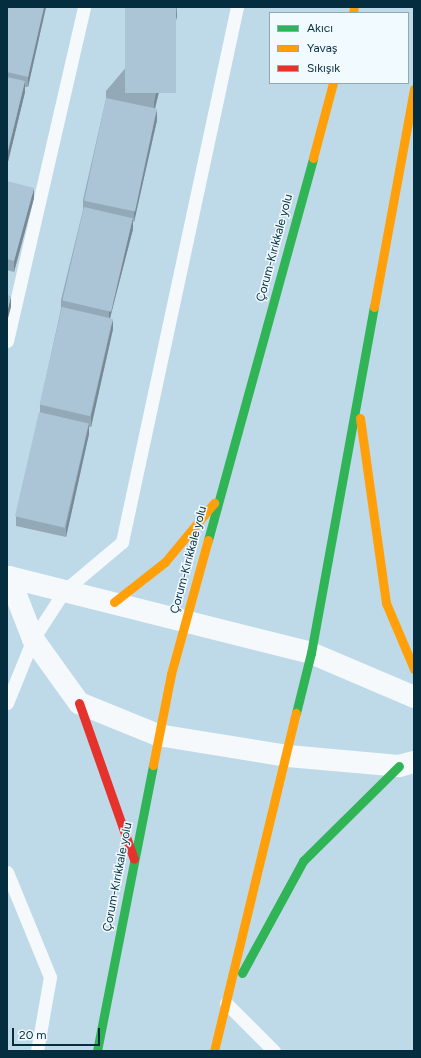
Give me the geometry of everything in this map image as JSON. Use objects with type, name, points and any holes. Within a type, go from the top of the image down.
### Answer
[{"type":"highway","name":"Çorum-Kırıkkale yolu","points":[[96,1051],[158,735],[185,620],[334,84]]},
{"type":"highway","points":[[214,1051],[288,756],[311,653],[414,89]]},
{"type":"highway","points":[[357,400],[386,603],[414,669]]},
{"type":"highway","points":[[114,602],[165,562],[220,496]]},
{"type":"highway","points":[[79,703],[134,859]]},
{"type":"highway","points":[[226,1003],[303,861],[407,764]]},
{"type":"street","points":[[8,576],[311,653],[414,697]]},
{"type":"street","points":[[8,576],[33,639],[79,703],[158,735],[288,756],[407,764]]},
{"type":"lane","points":[[7,341],[84,7]]},
{"type":"lane","points":[[7,703],[33,639],[65,590],[122,542],[237,7]]},
{"type":"lane","points":[[7,872],[50,977],[37,1051]]},
{"type":"lane","points":[[226,1003],[274,1051]]},
{"type":"building","points":[[7,7],[44,7],[28,77],[7,72]]},
{"type":"building","points":[[125,7],[176,7],[176,93],[125,93]]},
{"type":"building","points":[[7,77],[25,81],[7,155]]},
{"type":"building","points":[[106,98],[157,109],[135,212],[84,201]]},
{"type":"building","points":[[7,181],[34,188],[14,261],[7,259]]},
{"type":"building","points":[[84,207],[133,218],[111,312],[62,301]]},
{"type":"building","points":[[7,295],[11,296],[7,312]]},
{"type":"building","points":[[62,307],[113,319],[90,416],[40,404]]},
{"type":"building","points":[[39,412],[89,423],[65,528],[15,516]]},
{"type":"traffic: fast","points":[[208,540],[313,158]]},
{"type":"traffic: fast","points":[[296,713],[311,653],[374,307]]},
{"type":"traffic: fast","points":[[97,1051],[153,765]]},
{"type":"traffic: fast","points":[[242,973],[303,861],[399,766]]},
{"type":"traffic: slow","points":[[353,12],[354,7]]},
{"type":"traffic: slow","points":[[313,158],[333,84]]},
{"type":"traffic: slow","points":[[374,307],[414,89]]},
{"type":"traffic: slow","points":[[360,418],[386,603],[414,669]]},
{"type":"traffic: slow","points":[[114,602],[165,562],[214,503]]},
{"type":"traffic: slow","points":[[153,765],[171,674],[208,540]]},
{"type":"traffic: slow","points":[[214,1051],[296,713]]},
{"type":"traffic: jam","points":[[79,703],[134,859]]}]
